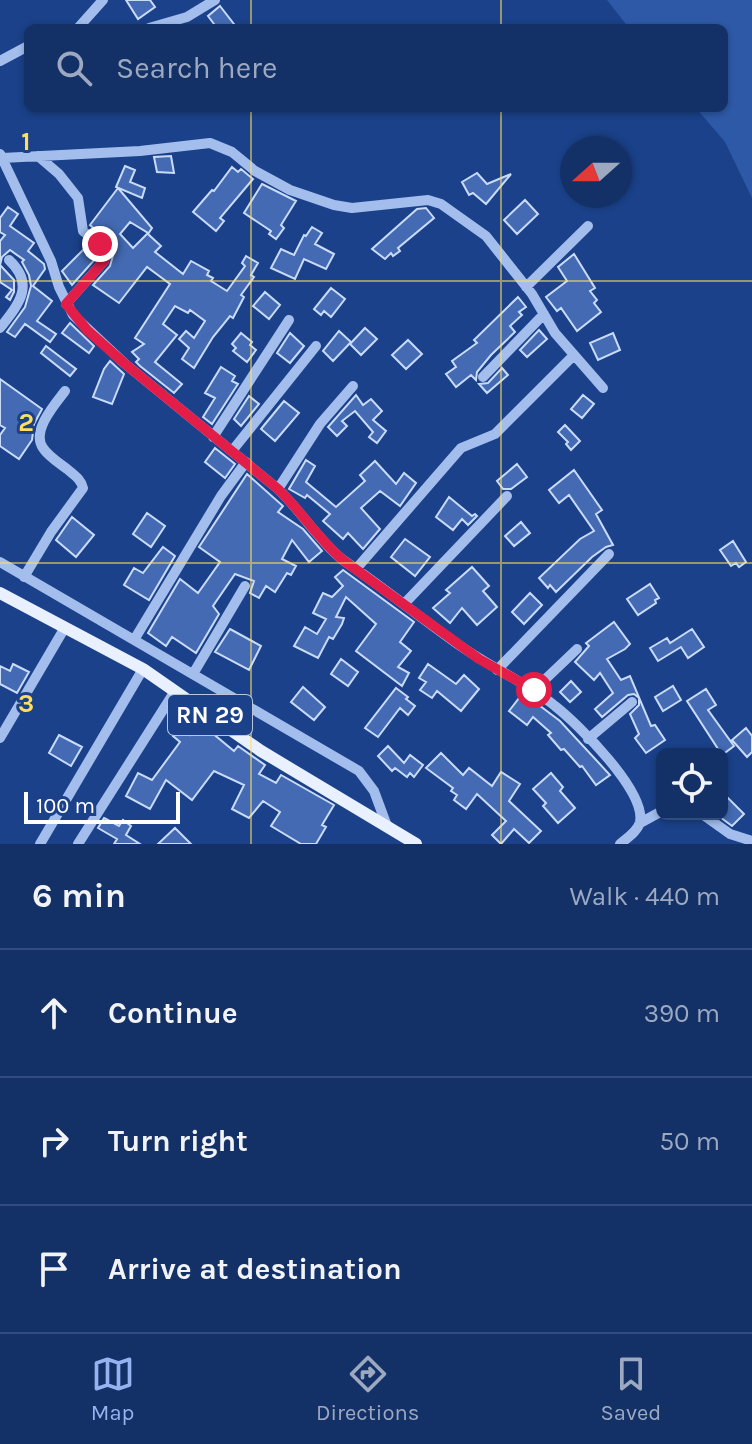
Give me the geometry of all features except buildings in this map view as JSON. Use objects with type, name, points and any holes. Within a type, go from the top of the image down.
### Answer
[{"type":"main road","name":"RN 29","points":[[0,593],[143,669],[261,751],[416,844]]},
{"type":"street","points":[[82,24],[103,0]]},
{"type":"street","points":[[163,24],[187,17],[215,0]]},
{"type":"street","points":[[0,61],[24,48]]},
{"type":"street","points":[[603,388],[555,333],[526,287],[486,236],[435,201],[406,201],[352,208],[334,205],[290,190],[255,171],[232,152],[210,143],[149,150],[1,156],[51,261],[66,304],[87,330],[278,489],[295,505],[328,548],[497,670],[557,707],[605,754],[631,789],[640,823]]},
{"type":"street","points":[[38,156],[59,174],[78,198],[83,231],[106,253],[104,261],[66,304]]},
{"type":"street","points":[[526,287],[588,226]]},
{"type":"street","points":[[0,328],[16,308],[23,288],[22,277],[9,260]]},
{"type":"street","points":[[483,377],[544,314]]},
{"type":"street","points":[[213,437],[289,320]]},
{"type":"street","points":[[232,451],[316,346]]},
{"type":"street","points":[[356,569],[461,448],[495,434],[574,355]]},
{"type":"street","points":[[278,489],[320,424],[353,386]]},
{"type":"street","points":[[24,577],[83,488],[80,480],[49,455],[39,440],[49,413],[65,391]]},
{"type":"street","points":[[134,640],[221,496],[246,462]]},
{"type":"street","points":[[404,604],[507,496]]},
{"type":"street","points":[[497,670],[609,554]]},
{"type":"street","points":[[1,566],[359,771],[374,791],[387,826]]},
{"type":"street","points":[[193,674],[245,586]]},
{"type":"street","points":[[0,738],[64,629]]},
{"type":"street","points":[[534,690],[577,649]]},
{"type":"street","points":[[40,844],[143,669]]},
{"type":"street","points":[[78,844],[175,691]]},
{"type":"street","points":[[588,739],[632,702]]},
{"type":"street","points":[[620,844],[640,823],[656,814]]},
{"type":"street","points":[[710,820],[730,834],[752,841]]},
{"type":"shaded area","points":[[607,0],[752,0],[752,198],[725,142],[699,112],[728,112],[728,24],[626,24]]},
{"type":"route","points":[[100,244],[106,258],[66,304],[87,330],[278,489],[295,505],[328,548],[479,659],[534,690]]}]
